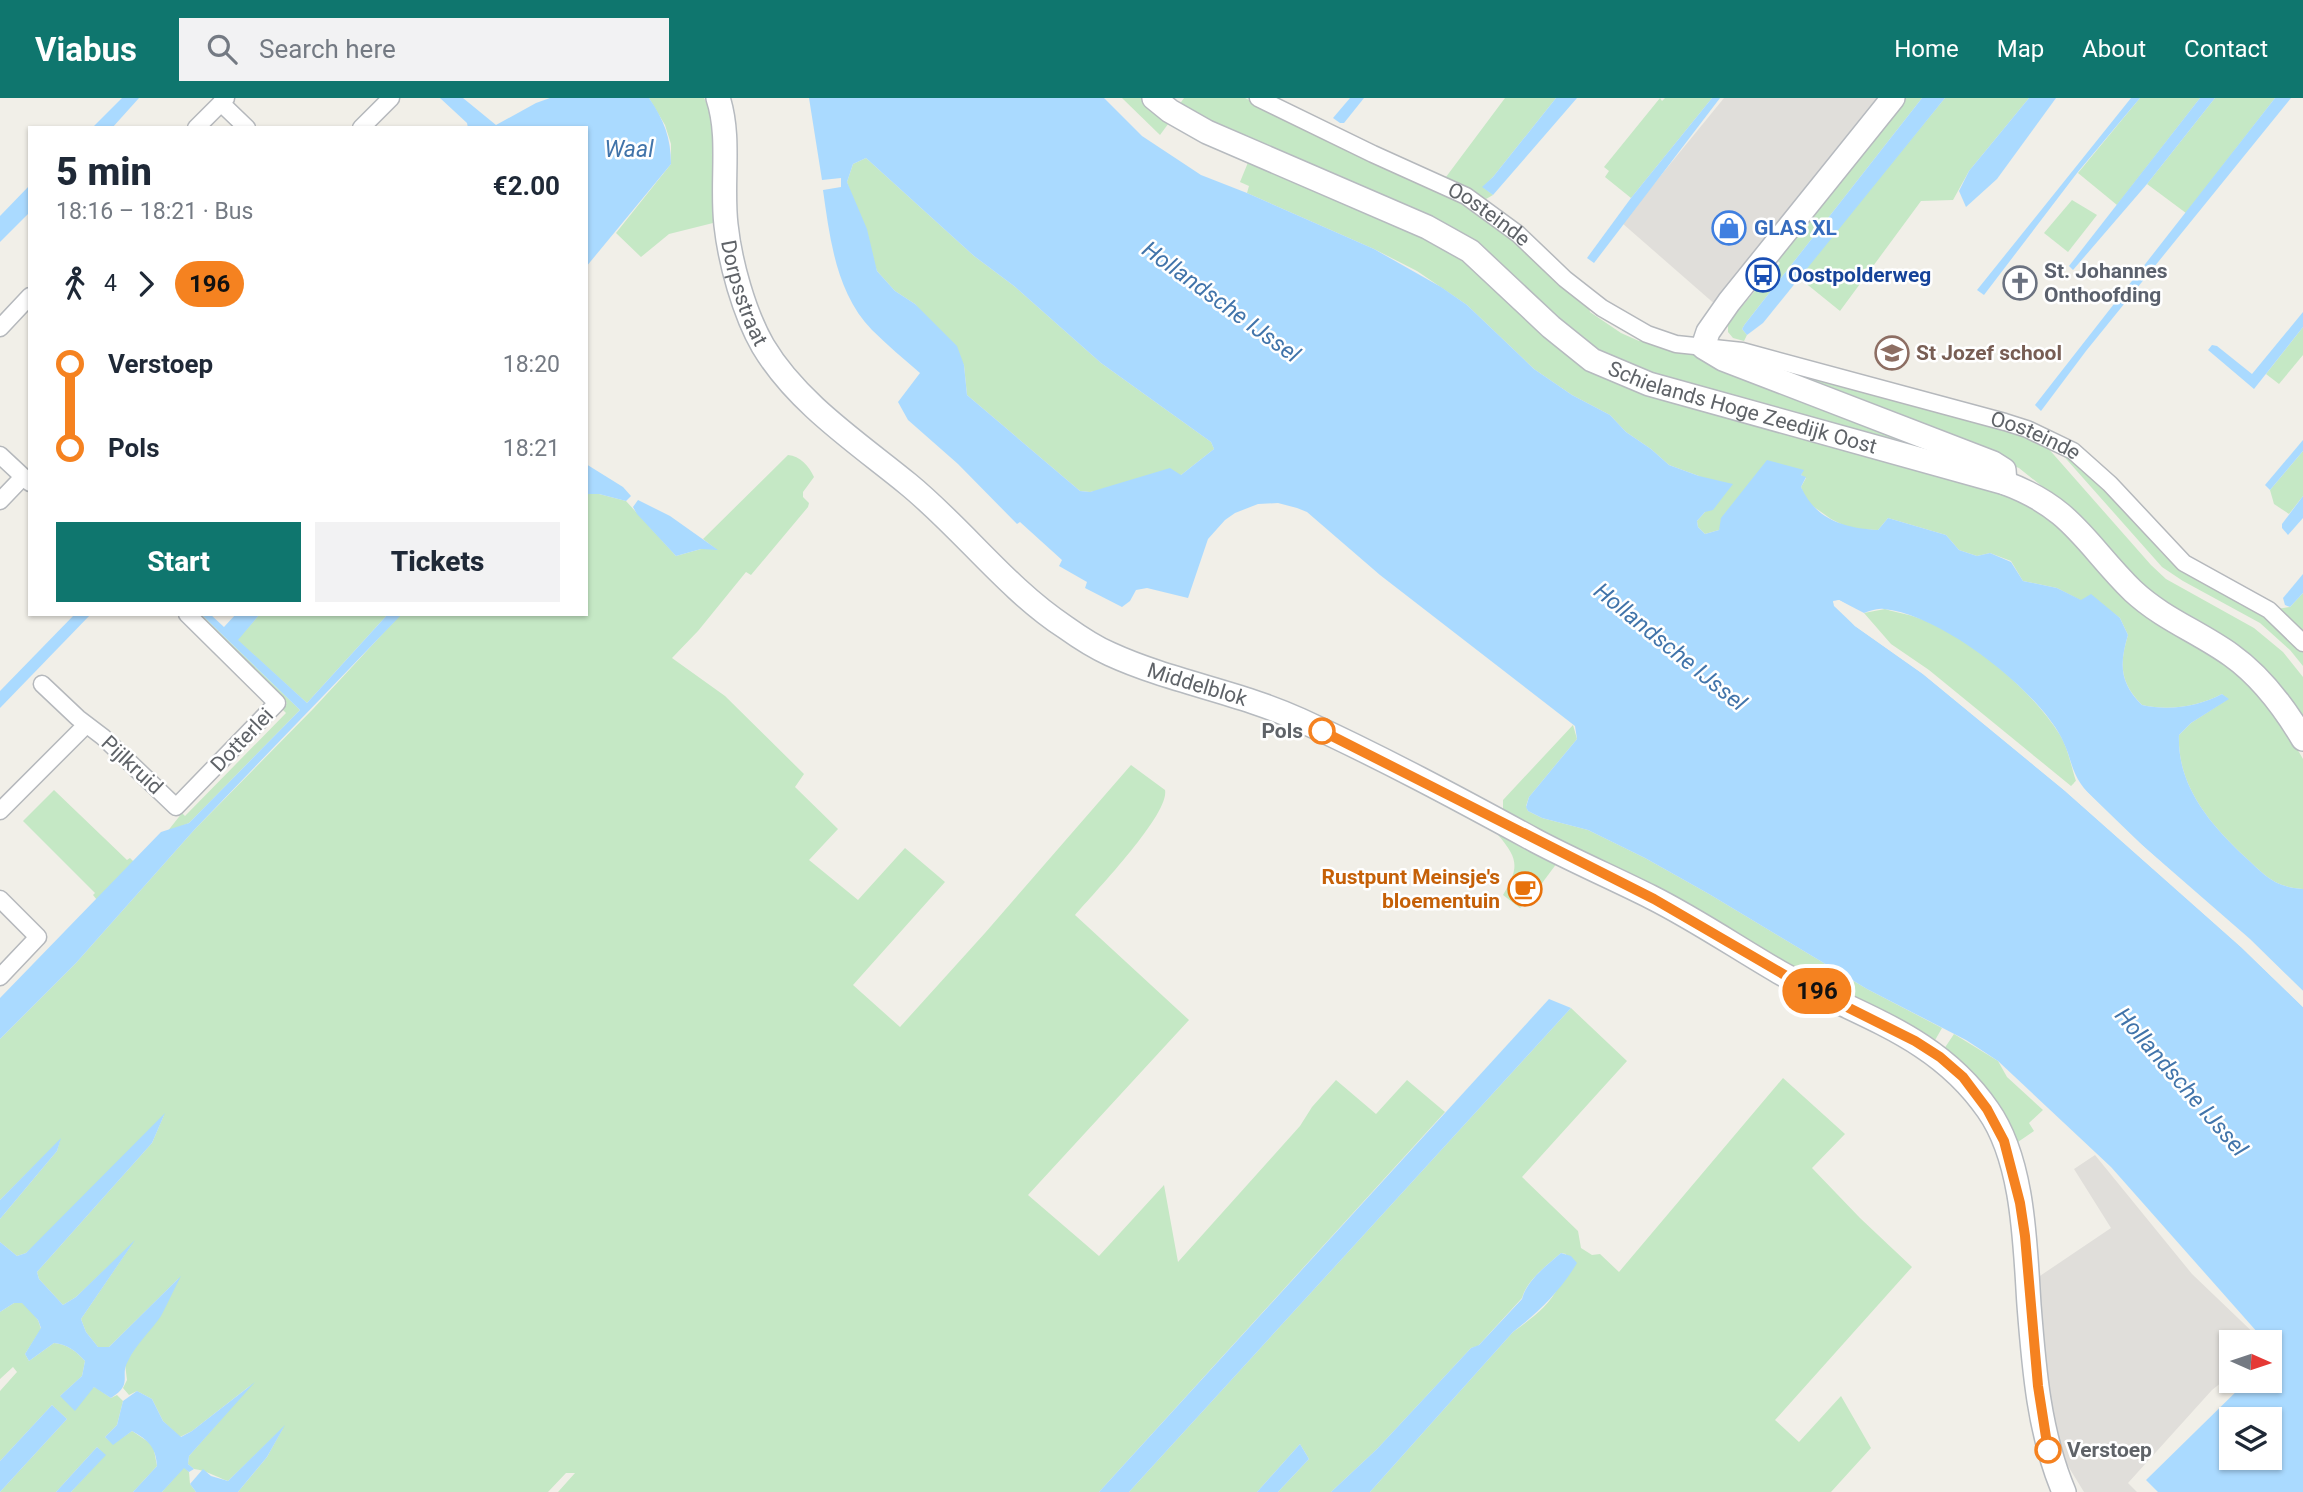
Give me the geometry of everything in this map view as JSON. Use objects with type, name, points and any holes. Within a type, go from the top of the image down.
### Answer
[{"type":"street","points":[[363,126],[391,98]]},
{"type":"street","name":"Dorpsstraat","points":[[718,98],[721,105],[724,147],[726,225],[751,320],[764,347],[787,379],[862,447]]},
{"type":"street","name":"Schielands Hoge Zeedijk Oost","points":[[1154,98],[1207,132],[1427,227],[1470,251],[1551,327],[1592,360],[1649,384],[2026,491],[2066,517],[2133,591],[2168,619],[2231,654],[2263,682],[2291,718],[2303,739]]},
{"type":"street","name":"Oosteinde","points":[[1258,98],[1466,196],[1518,234],[1565,279],[1627,324],[1676,344],[1742,351],[2005,422],[2050,439],[2073,451],[2091,465],[2184,563],[2269,610],[2303,643]]},
{"type":"street","points":[[1703,347],[1709,332],[1729,302],[1893,98]]},
{"type":"street","points":[[198,126],[223,100],[245,126]]},
{"type":"street","points":[[0,328],[28,298]]},
{"type":"street","name":"Oosteinde","points":[[1703,347],[1723,359],[1993,463],[2004,470],[2005,483]]},
{"type":"street","name":"Middelblok","points":[[862,447],[913,488],[1025,596],[1061,625],[1107,653],[1299,719],[1654,899],[1795,981],[1915,1041],[1940,1057],[1963,1077],[1994,1119],[2008,1153],[2025,1236],[2032,1339],[2042,1420],[2048,1450],[2064,1492]]},
{"type":"street","points":[[0,455],[26,480],[0,501]]},
{"type":"street","name":"Dotterlei","points":[[176,807],[277,703],[189,616]]},
{"type":"street","name":"Pijlkruid","points":[[42,684],[103,737],[176,807]]},
{"type":"street","name":"Pijlkruid","points":[[0,811],[86,725]]},
{"type":"street","points":[[0,899],[38,937],[0,976]]},
{"type":"shaded area","points":[[1724,98],[1880,98],[1717,306],[1622,223]]},
{"type":"shaded area","points":[[2095,1155],[2192,1274],[2250,1330],[2219,1330],[2219,1384],[2128,1483],[2137,1492],[2084,1492],[2057,1448],[2028,1284],[2111,1228],[2074,1169]]},
{"type":"green space","points":[[649,98],[704,98],[709,110],[714,141],[713,223],[669,234],[641,257],[616,233],[671,164],[671,144],[665,125]]},
{"type":"green space","points":[[1122,98],[1143,98],[1171,120],[1160,135]]},
{"type":"green space","points":[[1184,98],[1245,98],[1473,208],[1588,304],[1590,312],[1621,333],[1639,341],[1645,338],[1702,356],[1984,466],[1657,380],[1602,357],[1499,269],[1179,105]]},
{"type":"green space","points":[[1505,98],[1556,98],[1483,187],[1493,195],[1486,199],[1446,177]]},
{"type":"green space","points":[[1660,98],[1662,101],[1665,98],[1712,98],[1631,198],[1605,177],[1609,171],[1604,167]]},
{"type":"green space","points":[[1903,98],[1922,98],[1745,324],[1742,329],[1747,335],[1744,341],[1733,338],[1728,332],[1728,323],[1760,285],[1763,287],[1780,263],[1774,258]]},
{"type":"green space","points":[[1945,98],[2029,98],[1969,171],[1953,200],[1921,201],[1840,311],[1798,277]]},
{"type":"green space","points":[[2140,98],[2200,98],[2117,205],[2078,173]]},
{"type":"green space","points":[[2215,98],[2275,98],[2186,213],[2147,184]]},
{"type":"green space","points":[[866,158],[974,256],[1014,286],[1101,363],[1211,442],[1214,449],[1181,475],[1090,492],[1080,491],[967,395],[964,365],[915,304],[895,291],[877,271],[847,182],[853,164]]},
{"type":"green space","points":[[1249,160],[1447,247],[1479,270],[1559,344],[2004,492],[2049,516],[2244,676],[2284,726],[2303,759],[2303,889],[2277,883],[2258,869],[2219,830],[2189,787],[2183,770],[2179,735],[2191,723],[2228,699],[2222,694],[2183,707],[2142,705],[2129,689],[2123,673],[2123,655],[2128,635],[2120,618],[2109,610],[2082,601],[2057,588],[2023,581],[2011,561],[1990,553],[1977,556],[1959,550],[1946,535],[1888,518],[1878,530],[1851,529],[1807,502],[1801,487],[1806,478],[1801,475],[1803,470],[1719,530],[1705,534],[1698,527],[1697,521],[1705,512],[1699,476],[1669,465],[1626,432],[1610,415],[1572,395],[1534,369],[1467,305],[1417,271],[1247,193],[1249,186],[1240,182]]},
{"type":"green space","points":[[2072,200],[2097,215],[2068,252],[2044,233]]},
{"type":"green space","points":[[2303,327],[2303,355],[2279,384],[2266,374]]},
{"type":"green space","points":[[1742,357],[2003,427],[2039,440],[2166,579],[2254,628],[2283,652],[2303,677],[2303,728],[2150,597],[2058,499],[2019,468]]},
{"type":"green space","points":[[2303,451],[2303,496],[2289,514],[2274,504],[2270,490]]},
{"type":"green space","points":[[2060,452],[2092,473],[2161,552],[2184,573],[2253,606],[2274,621],[2303,650],[2303,666],[2290,650],[2260,623],[2162,567]]},
{"type":"green space","points":[[788,455],[804,462],[810,469],[814,477],[803,492],[803,497],[809,503],[808,507],[751,575],[746,572],[672,658],[725,696],[804,774],[795,787],[838,829],[809,860],[858,900],[905,848],[945,882],[853,985],[900,1027],[1131,765],[1165,790],[1156,817],[1113,873],[1075,915],[1189,1020],[1028,1195],[1099,1256],[1164,1185],[1178,1262],[1300,1126],[1312,1107],[1336,1080],[1376,1114],[1407,1080],[1445,1112],[1099,1492],[558,1492],[575,1473],[566,1473],[548,1492],[238,1492],[267,1457],[283,1428],[228,1481],[194,1469],[188,1464],[189,1456],[251,1385],[192,1431],[180,1437],[163,1421],[152,1399],[137,1391],[129,1395],[123,1388],[127,1380],[125,1364],[179,1278],[109,1347],[98,1347],[86,1332],[81,1319],[132,1244],[76,1297],[63,1305],[39,1279],[37,1272],[152,1143],[164,1115],[41,1240],[26,1253],[17,1256],[0,1242],[0,1219],[57,1151],[60,1140],[0,1200],[0,1039],[76,963],[195,829],[313,709],[399,616],[588,616],[588,494],[626,501],[676,556],[701,549],[716,549],[703,539]]},
{"type":"green space","points":[[2303,593],[2303,634],[2277,609],[2290,607]]},
{"type":"green space","points":[[1885,609],[1921,619],[1944,630],[1982,654],[2018,685],[2060,735],[2076,781],[2071,786],[1929,670],[1891,644],[1864,613]]},
{"type":"green space","points":[[198,616],[203,616],[300,710],[189,823],[167,832],[182,813],[185,816],[286,713],[282,709],[287,703]]},
{"type":"green space","points":[[258,616],[386,616],[307,703],[237,640]]},
{"type":"green space","points":[[1573,725],[1577,739],[1529,797],[1526,806],[1528,811],[1542,818],[1588,830],[1709,894],[1867,989],[1942,1028],[1934,1042],[1503,816],[1503,800]]},
{"type":"green space","points":[[54,790],[127,860],[130,858],[134,862],[97,900],[93,895],[95,893],[23,821]]},
{"type":"green space","points":[[1499,833],[1557,863],[1531,898],[1520,908],[1503,895],[1512,878],[1514,864],[1513,857]]},
{"type":"green space","points":[[1571,1008],[1627,1061],[1522,1177],[1578,1231],[1581,1248],[1592,1255],[1600,1254],[1619,1272],[1783,1078],[1845,1134],[1812,1168],[1912,1267],[1775,1420],[1799,1442],[1841,1396],[1871,1448],[1831,1492],[1370,1492],[1513,1332],[1550,1300],[1562,1275],[1566,1254],[1561,1253],[1533,1279],[1522,1298],[1478,1346],[1471,1348],[1377,1449],[1331,1492],[1278,1492],[1309,1459],[1300,1444],[1257,1492],[1129,1492]]},
{"type":"green space","points":[[1954,1034],[1998,1061],[2007,1077],[2043,1110],[2029,1123],[2034,1131],[2015,1144],[1944,1049]]},
{"type":"green space","points":[[23,1302],[38,1320],[41,1329],[25,1354],[29,1361],[54,1343],[71,1349],[85,1361],[82,1376],[60,1396],[95,1387],[111,1398],[117,1395],[123,1401],[117,1425],[105,1437],[113,1444],[132,1431],[153,1445],[157,1466],[133,1492],[71,1492],[105,1455],[97,1447],[56,1492],[0,1492],[67,1419],[52,1405],[0,1461],[0,1391],[17,1372],[13,1367],[0,1379],[0,1312],[14,1303]]},
{"type":"green space","points":[[184,1467],[189,1472],[190,1484],[196,1492],[162,1492]]},
{"type":"water","points":[[122,98],[139,98],[114,126],[94,126]]},
{"type":"water","name":"Waal","points":[[440,98],[463,98],[496,125],[550,98],[649,98],[666,130],[671,164],[588,265],[588,126],[468,126]]},
{"type":"water","name":"Hollandsche IJssel","points":[[809,98],[1104,98],[1142,136],[1201,175],[1374,249],[1441,287],[1467,305],[1534,369],[1572,395],[1610,415],[1626,432],[1669,465],[1733,484],[1713,510],[1705,512],[1697,521],[1698,527],[1705,534],[1719,530],[1721,518],[1767,460],[1804,470],[1801,475],[1806,477],[1801,487],[1807,498],[1823,515],[1832,520],[1854,527],[1878,530],[1888,518],[1946,535],[1959,550],[1977,556],[1990,553],[2011,562],[2023,581],[2057,588],[2081,600],[2091,594],[2120,618],[2128,635],[2123,655],[2123,673],[2129,689],[2142,705],[2183,707],[2222,694],[2229,699],[2191,723],[2179,735],[2183,770],[2198,802],[2231,843],[2270,879],[2284,886],[2303,889],[2303,991],[2092,797],[2079,781],[2061,737],[2048,718],[2030,697],[1984,656],[1932,624],[1907,614],[1881,609],[1864,613],[1839,600],[1833,602],[1855,626],[1923,674],[2064,790],[2241,947],[2303,1007],[2303,1492],[2158,1492],[2146,1480],[2219,1408],[2219,1470],[2282,1470],[2282,1407],[2220,1407],[2235,1393],[2282,1393],[2282,1330],[2255,1330],[2111,1167],[1998,1061],[1966,1040],[1867,989],[1645,858],[1588,830],[1542,818],[1528,811],[1526,807],[1529,797],[1577,739],[1575,726],[1380,575],[1307,512],[1278,503],[1258,504],[1225,520],[1208,539],[1188,598],[1147,588],[1136,590],[1130,601],[1122,607],[1085,588],[1087,582],[1059,566],[1062,560],[1020,522],[1017,524],[958,464],[908,420],[898,402],[920,373],[872,330],[860,315],[850,299],[837,265],[823,190],[841,187],[841,178],[822,180]],"holes":[[[866,158],[974,256],[1014,286],[1101,363],[1211,442],[1214,449],[1181,475],[1170,468],[1090,492],[1080,491],[967,395],[964,365],[957,346],[915,304],[895,291],[877,271],[867,229],[847,182],[853,164]]]},
{"type":"water","points":[[1350,98],[1364,98],[1344,123],[1340,123],[1333,118]]},
{"type":"water","points":[[1556,98],[1577,98],[1493,195],[1482,187],[1493,177]]},
{"type":"water","points":[[1712,98],[1720,98],[1594,263],[1587,258],[1631,198]]},
{"type":"water","points":[[1922,98],[1945,98],[1763,323],[1747,335],[1742,329],[1745,324]]},
{"type":"water","points":[[2029,98],[2056,98],[1997,179],[1966,207],[1959,191],[1969,171]]},
{"type":"water","points":[[2131,98],[2140,98],[2077,173],[1984,295],[1977,290]]},
{"type":"water","points":[[2200,98],[2215,98],[2147,184],[2073,270],[2069,266]]},
{"type":"water","points":[[2275,98],[2291,98],[2086,351],[2041,411],[2035,405]]},
{"type":"water","points":[[28,187],[28,214],[0,242],[0,216]]},
{"type":"water","points":[[2303,312],[2303,327],[2254,389],[2208,350],[2212,345],[2217,346],[2252,374]]},
{"type":"water","points":[[2303,440],[2303,451],[2270,490],[2265,485]]},
{"type":"water","points":[[588,465],[623,487],[631,496],[626,501],[588,494]]},
{"type":"water","points":[[2303,496],[2303,518],[2288,535],[2282,524]]},
{"type":"water","points":[[638,500],[670,516],[718,550],[701,549],[676,556],[637,514],[633,507]]},
{"type":"water","points":[[2303,574],[2303,593],[2290,607],[2285,605],[2283,598]]},
{"type":"water","points":[[73,616],[89,616],[0,708],[0,691]]},
{"type":"water","points":[[203,616],[212,616],[224,627],[234,616],[258,616],[238,640],[307,703],[386,616],[400,616],[195,829],[76,963],[0,1039],[0,998],[161,832],[189,823],[300,710]]},
{"type":"water","points":[[1549,999],[1571,1008],[1129,1492],[1099,1492]]},
{"type":"water","points":[[165,1113],[152,1143],[37,1272],[39,1279],[63,1305],[76,1297],[135,1240],[81,1319],[86,1332],[98,1347],[109,1347],[181,1276],[161,1316],[128,1361],[122,1388],[111,1398],[94,1387],[75,1411],[60,1396],[82,1376],[85,1361],[71,1349],[54,1343],[29,1361],[25,1354],[41,1328],[38,1320],[22,1303],[14,1303],[0,1312],[0,1242],[17,1256],[26,1253]]},
{"type":"water","points":[[61,1138],[57,1151],[0,1219],[0,1200]]},
{"type":"water","points":[[1561,1253],[1571,1256],[1577,1263],[1564,1282],[1540,1309],[1513,1332],[1370,1492],[1331,1492],[1377,1449],[1471,1348],[1479,1345],[1522,1299],[1524,1292],[1543,1268]]},
{"type":"water","points":[[255,1382],[189,1456],[188,1464],[194,1469],[189,1472],[184,1468],[162,1492],[133,1492],[157,1466],[150,1445],[132,1431],[113,1445],[105,1437],[117,1425],[123,1401],[137,1391],[152,1399],[163,1421],[181,1437]]},
{"type":"water","points":[[52,1405],[67,1419],[0,1492],[0,1461]]},
{"type":"water","points":[[285,1425],[267,1457],[238,1492],[196,1492],[190,1484],[203,1469],[211,1476],[228,1481]]},
{"type":"water","points":[[1300,1444],[1309,1459],[1278,1492],[1257,1492]]},
{"type":"water","points":[[97,1447],[106,1455],[71,1492],[56,1492]]},
{"type":"pier","points":[[1839,600],[1866,616],[1837,604],[1857,623],[1925,672],[2139,850],[2303,1002],[2303,1007],[2241,947],[2064,790],[1923,674],[1855,626],[1834,606],[1833,601]]},
{"type":"pier","points":[[2076,781],[2142,845],[2250,939],[2303,994],[2139,848],[2088,799],[2074,783]]},
{"type":"bus line","name":"196","points":[[1322,731],[1681,913],[1795,981],[1915,1041],[1940,1057],[1963,1077],[1994,1119],[2004,1141],[2020,1203],[2038,1386],[2048,1450]]},
{"type":"place","name":"GLAS XL","points":[[1729,228]]},
{"type":"place","name":"Oostpolderweg","points":[[1763,275]]},
{"type":"place","name":"St. Johannes Onthoofding","points":[[2020,283]]},
{"type":"place","name":"St Jozef school","points":[[1892,353]]},
{"type":"place","name":"Pols","points":[[1322,731]]},
{"type":"place","name":"Rustpunt Meinsje's bloementuin","points":[[1525,889]]},
{"type":"place","name":"Verstoep","points":[[2048,1450]]}]
